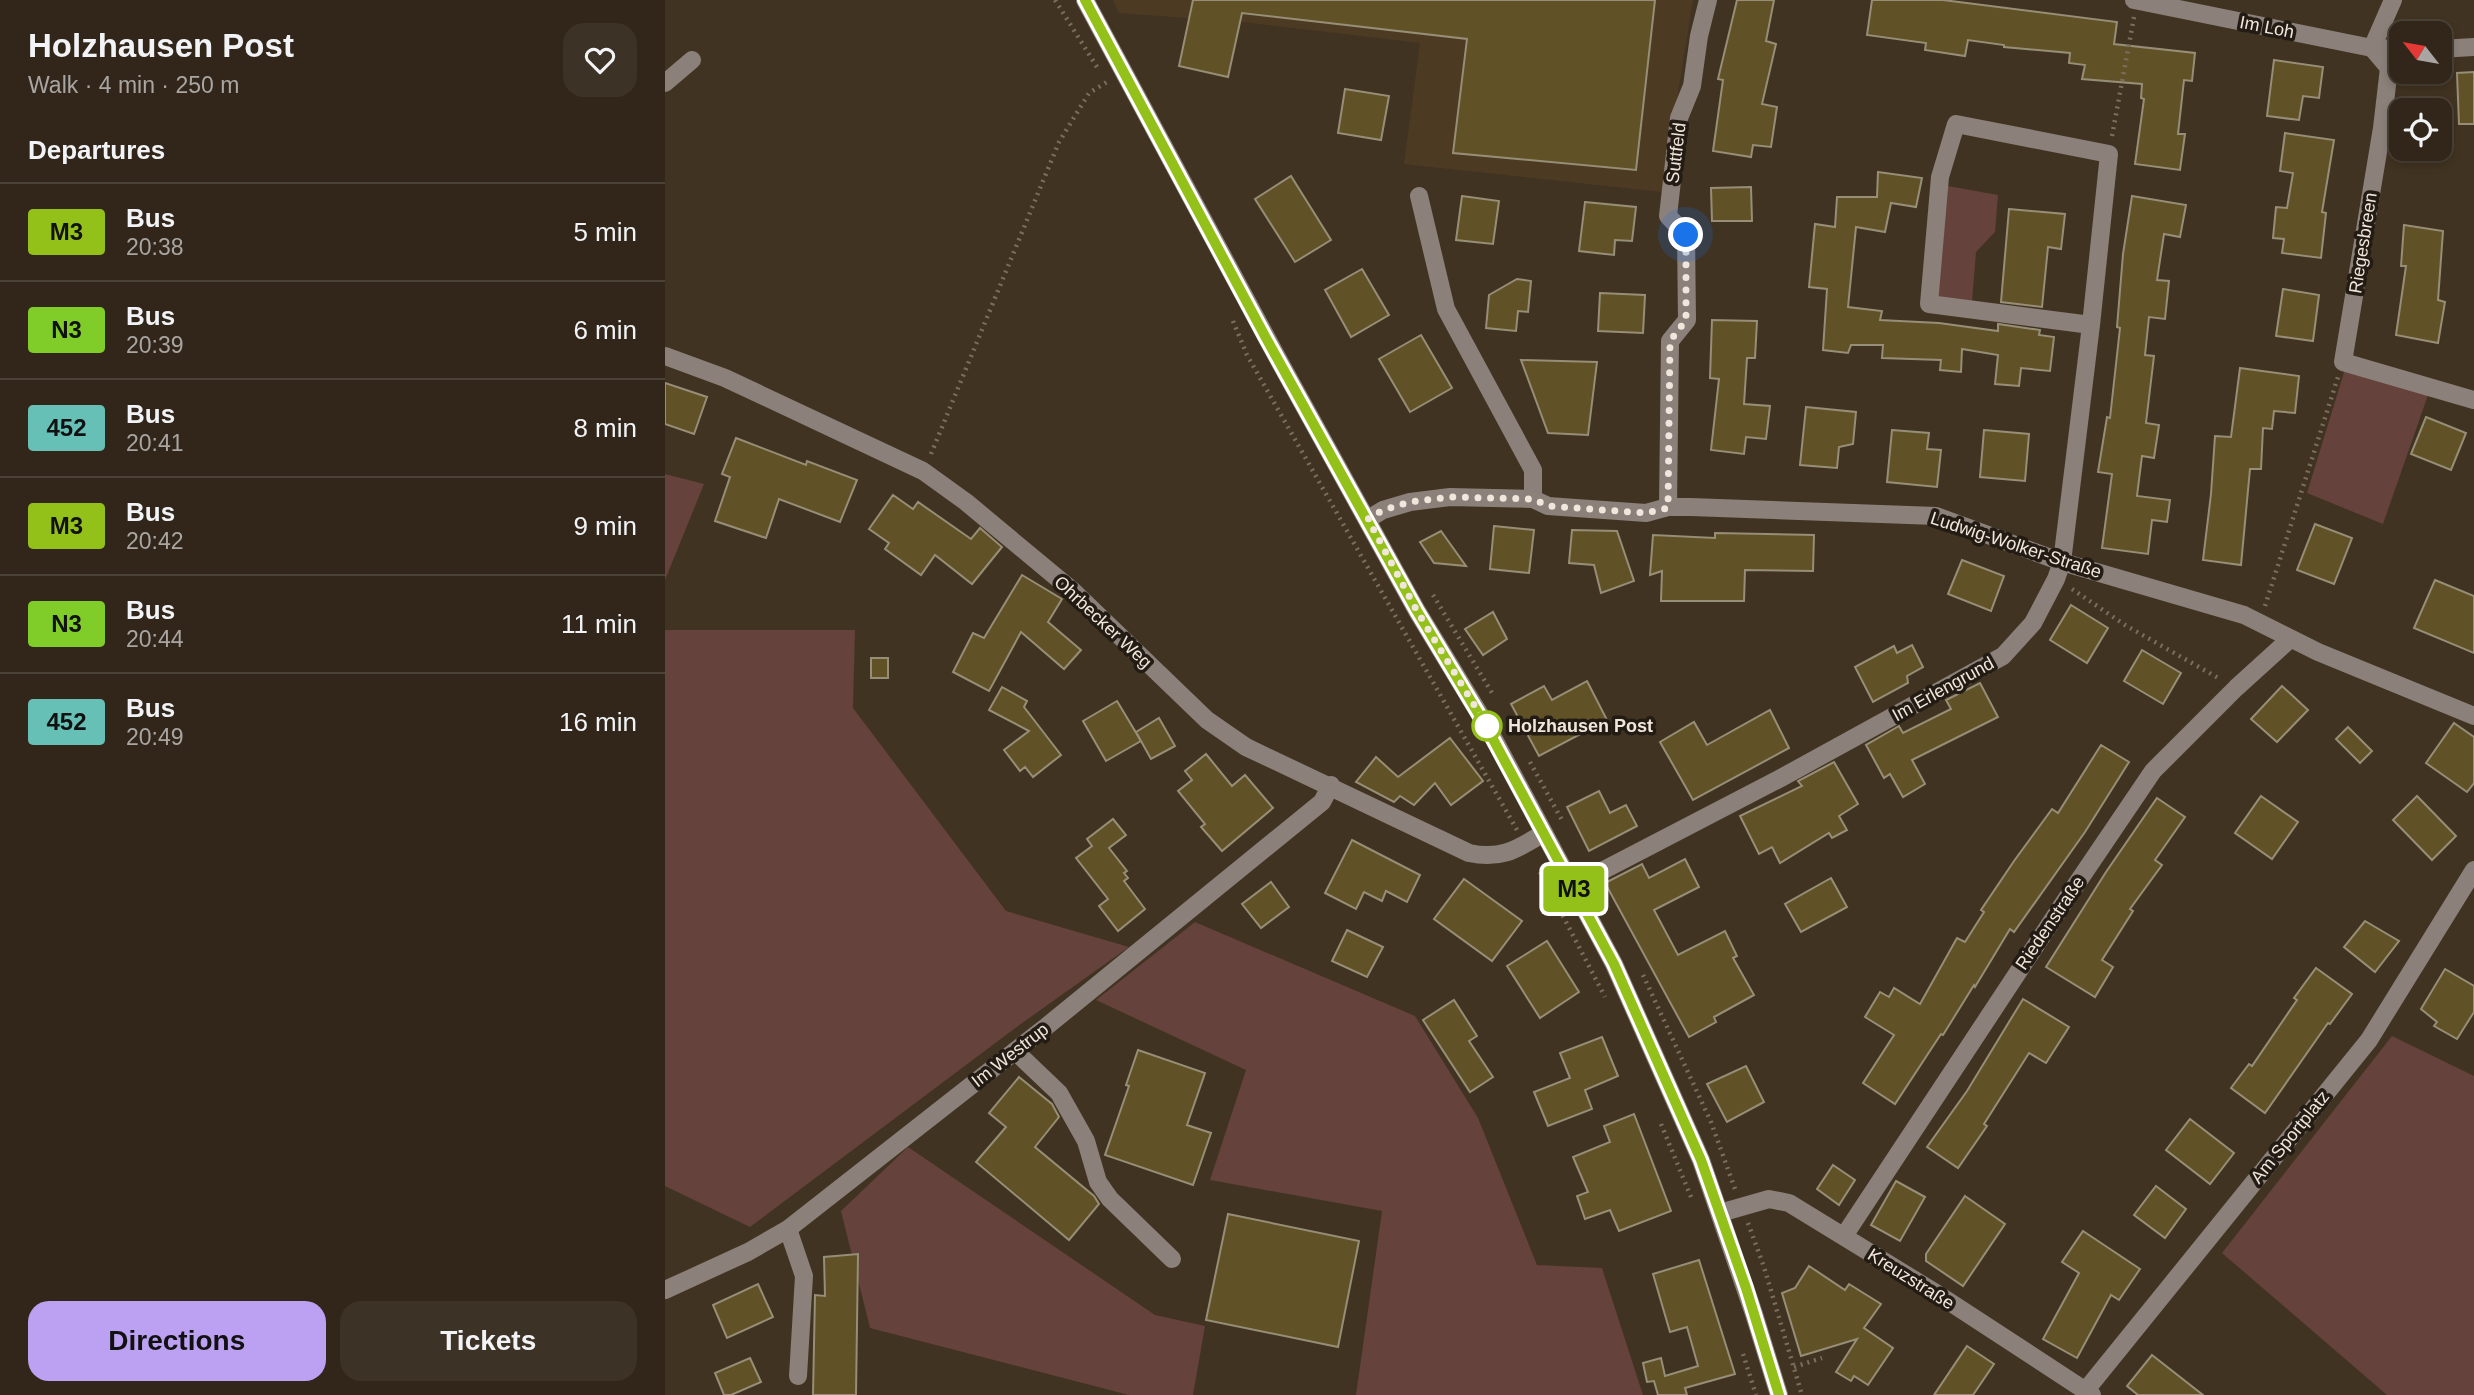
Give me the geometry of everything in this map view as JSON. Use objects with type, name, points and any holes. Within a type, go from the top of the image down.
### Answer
[{"type":"street","points":[[1085,0],[1271,346],[1417,611],[1487,728],[1614,964],[1695,1144],[1779,1395]]},
{"type":"street","name":"Suttfeld","points":[[1668,508],[1670,341],[1686,320],[1686,235],[1668,215],[1679,118],[1692,86],[1699,36],[1708,0]]},
{"type":"street","name":"Im Loh","points":[[2135,0],[2372,48],[2389,49]]},
{"type":"street","points":[[2372,48],[2393,0]]},
{"type":"street","points":[[2452,48],[2474,47]]},
{"type":"street","name":"Riegesbreen","points":[[2343,362],[2382,128],[2389,68],[2372,48]]},
{"type":"street","points":[[665,83],[692,60]]},
{"type":"street","points":[[2091,325],[1929,304],[1940,177],[1956,124],[2109,154]]},
{"type":"street","name":"Im Erlengrund","points":[[1573,886],[1779,779],[2003,656],[2033,623],[2059,570],[2091,325],[2109,154]]},
{"type":"street","points":[[1419,196],[1446,309],[1533,470],[1533,499]]},
{"type":"street","name":"Ohrbecker Weg","points":[[665,356],[725,378],[923,471],[966,502],[1073,591],[1207,720],[1246,747],[1331,785],[1469,853],[1486,856],[1506,854],[1544,833]]},
{"type":"street","points":[[2343,362],[2474,400]]},
{"type":"street","name":"Ludwig-Wolker-Straße","points":[[1368,519],[1383,510],[1410,502],[1450,497],[1533,499],[1548,506],[1646,513],[1668,508],[1937,516],[2059,570],[2244,615],[2318,652],[2474,716]]},
{"type":"street","name":"Riedenstraße","points":[[1844,1236],[2153,771],[2236,688],[2290,639]]},
{"type":"street","name":"Im Westrup","points":[[665,1290],[748,1252],[788,1229],[1015,1051],[1322,802],[1331,785]]},
{"type":"street","name":"Am Sportplatz","points":[[2089,1393],[2369,1040],[2474,870]]},
{"type":"street","points":[[1015,1051],[1059,1093],[1086,1141],[1098,1182],[1110,1199],[1172,1259]]},
{"type":"street","name":"Kreuzstraße","points":[[1720,1213],[1769,1199],[1789,1203],[2089,1393]]},
{"type":"street","points":[[788,1229],[804,1276],[798,1376]]},
{"type":"path","points":[[2109,154],[2135,0]]},
{"type":"path","points":[[923,471],[1059,142],[1089,93],[1107,82]]},
{"type":"path","points":[[2260,623],[2343,362]]},
{"type":"path","points":[[2059,570],[2125,625],[2236,688]]},
{"type":"path","points":[[1525,844],[1605,998]]},
{"type":"path","points":[[1658,1116],[1692,1199]]},
{"type":"path","points":[[1741,1345],[1756,1395]]},
{"type":"path","points":[[1794,1367],[1822,1358]]},
{"type":"shaded area","points":[[1113,0],[1693,0],[1662,192],[1404,164],[1420,43],[1242,22],[1119,13]]},
{"type":"shaded area","points":[[1948,186],[1998,195],[1995,232],[1976,252],[1972,302],[1936,297]]},
{"type":"shaded area","points":[[2345,369],[2428,395],[2383,524],[2307,493]]},
{"type":"shaded area","points":[[665,474],[704,484],[665,580]]},
{"type":"shaded area","points":[[665,630],[855,630],[853,708],[1006,911],[1129,947],[1018,1026],[750,1227],[665,1186]]},
{"type":"shaded area","points":[[1195,922],[1415,1016],[1478,1118],[1537,1265],[1602,1268],[1643,1395],[1356,1395],[1382,1211],[1210,1180],[1246,1070],[1096,1000]]},
{"type":"shaded area","points":[[2392,1036],[2474,1076],[2474,1395],[2387,1395],[2222,1253]]},
{"type":"shaded area","points":[[908,1147],[1155,1315],[1205,1326],[1193,1395],[1129,1395],[870,1328],[841,1211]]},
{"type":"building","points":[[1193,0],[1655,0],[1636,170],[1453,153],[1467,39],[1242,13],[1228,77],[1179,66]]},
{"type":"building","points":[[1737,0],[1774,0],[1766,41],[1776,44],[1762,104],[1777,107],[1771,147],[1753,145],[1751,157],[1713,151],[1723,80],[1718,79]]},
{"type":"building","points":[[1872,0],[1943,0],[2117,22],[2114,44],[2195,53],[2192,81],[2184,80],[2178,134],[2185,134],[2180,170],[2135,164],[2144,99],[2141,98],[2142,84],[2082,79],[2085,65],[2069,63],[2070,53],[2004,47],[1968,40],[1965,56],[1925,50],[1926,43],[1867,35]]},
{"type":"building","points":[[2274,60],[2323,67],[2319,98],[2303,96],[2299,120],[2267,116]]},
{"type":"building","points":[[2474,72],[2474,124],[2459,124],[2457,73]]},
{"type":"building","points":[[1345,89],[1389,96],[1381,140],[1338,133]]},
{"type":"building","points":[[2285,133],[2334,140],[2322,212],[2326,213],[2321,258],[2282,253],[2284,239],[2273,238],[2276,207],[2287,208],[2293,173],[2280,171]]},
{"type":"building","points":[[1878,172],[1922,178],[1916,207],[1891,203],[1885,232],[1856,227],[1848,307],[1882,311],[1880,320],[1939,323],[1998,331],[1998,324],[2040,330],[2039,335],[2054,337],[2050,371],[2021,368],[2019,386],[1995,384],[1998,355],[1962,349],[1961,372],[1940,370],[1941,360],[1882,358],[1883,345],[1851,345],[1848,353],[1823,350],[1827,289],[1809,287],[1815,224],[1835,227],[1837,197],[1877,197]]},
{"type":"building","points":[[1291,176],[1331,240],[1295,262],[1255,199]]},
{"type":"building","points":[[1751,187],[1752,221],[1712,221],[1711,188]]},
{"type":"building","points":[[1462,196],[1499,201],[1493,244],[1456,240]]},
{"type":"building","points":[[2132,196],[2186,205],[2180,237],[2164,234],[2157,280],[2169,281],[2165,319],[2149,317],[2145,355],[2154,356],[2146,423],[2159,425],[2154,458],[2142,456],[2137,496],[2170,500],[2167,522],[2152,520],[2148,554],[2102,548],[2112,474],[2098,472],[2107,417],[2110,418],[2120,328],[2117,327],[2123,254]]},
{"type":"building","points":[[1585,202],[1636,207],[1632,241],[1615,240],[1614,255],[1579,251]]},
{"type":"building","points":[[2009,209],[2065,214],[2061,249],[2048,247],[2042,307],[2001,302]]},
{"type":"building","points":[[2404,225],[2443,231],[2438,300],[2445,302],[2438,343],[2396,335],[2406,266],[2401,266]]},
{"type":"building","points":[[1362,269],[1389,315],[1351,337],[1325,290]]},
{"type":"building","points":[[1517,279],[1531,281],[1528,312],[1518,311],[1516,331],[1486,328],[1489,295]]},
{"type":"building","points":[[2283,289],[2319,295],[2313,341],[2276,336]]},
{"type":"building","points":[[1600,293],[1645,295],[1643,333],[1598,331]]},
{"type":"building","points":[[1712,320],[1757,321],[1755,358],[1747,358],[1744,404],[1770,406],[1766,439],[1746,437],[1744,454],[1711,450],[1719,379],[1710,378]]},
{"type":"building","points":[[1421,335],[1452,388],[1410,412],[1379,359]]},
{"type":"building","points":[[1521,360],[1597,362],[1588,435],[1548,433]]},
{"type":"building","points":[[2240,368],[2299,376],[2295,413],[2274,411],[2272,429],[2263,428],[2261,469],[2250,469],[2241,565],[2203,560],[2215,436],[2231,437]]},
{"type":"building","points":[[665,383],[707,397],[694,434],[665,424]]},
{"type":"building","points":[[1806,407],[1856,412],[1853,444],[1839,447],[1837,468],[1800,465]]},
{"type":"building","points":[[2426,417],[2466,433],[2451,470],[2411,454]]},
{"type":"building","points":[[1892,430],[1929,433],[1927,449],[1941,450],[1937,487],[1887,482]]},
{"type":"building","points":[[1984,430],[2029,434],[2025,481],[1980,477]]},
{"type":"building","points":[[736,438],[806,465],[807,461],[857,480],[840,522],[779,499],[766,538],[715,521],[730,477],[722,474]]},
{"type":"building","points":[[893,495],[913,509],[918,502],[971,539],[980,528],[1002,547],[972,584],[935,555],[921,575],[885,549],[889,543],[869,529]]},
{"type":"building","points":[[2315,524],[2352,538],[2334,584],[2297,570]]},
{"type":"building","points":[[1494,526],[1534,530],[1529,573],[1490,569]]},
{"type":"building","points":[[1572,530],[1617,531],[1634,581],[1601,593],[1594,565],[1569,563]]},
{"type":"building","points":[[1441,531],[1466,566],[1434,563],[1420,542]]},
{"type":"building","points":[[1715,533],[1814,535],[1813,571],[1745,570],[1744,601],[1661,601],[1662,571],[1650,575],[1653,535],[1715,538]]},
{"type":"building","points":[[1962,560],[2004,576],[1991,611],[1948,594]]},
{"type":"building","points":[[1022,575],[1062,599],[1048,622],[1081,650],[1064,669],[1021,632],[989,691],[953,672],[973,633],[984,638]]},
{"type":"building","points":[[2435,580],[2474,596],[2474,653],[2414,628]]},
{"type":"building","points":[[2071,605],[2108,628],[2087,663],[2050,640]]},
{"type":"building","points":[[1493,612],[1507,639],[1483,655],[1465,629]]},
{"type":"building","points":[[1912,645],[1923,667],[1907,676],[1908,683],[1873,702],[1855,667],[1894,646],[1897,653]]},
{"type":"building","points":[[2142,650],[2181,673],[2163,704],[2124,681]]},
{"type":"building","points":[[871,658],[888,658],[888,678],[871,678]]},
{"type":"building","points":[[1587,681],[1607,720],[1539,756],[1511,704],[1544,686],[1552,700]]},
{"type":"building","points":[[1980,683],[1998,717],[1912,760],[1925,784],[1903,797],[1890,774],[1884,778],[1866,745],[1899,726],[1903,733],[1951,709],[1946,700]]},
{"type":"building","points":[[2282,686],[2308,710],[2277,742],[2251,719]]},
{"type":"building","points":[[1002,687],[1027,701],[1024,707],[1061,755],[1033,777],[1025,767],[1020,771],[1004,750],[1029,731],[989,710]]},
{"type":"building","points":[[1117,701],[1141,741],[1106,761],[1083,721]]},
{"type":"building","points":[[1770,710],[1789,748],[1693,800],[1660,742],[1694,722],[1707,745]]},
{"type":"building","points":[[1159,718],[1175,746],[1151,759],[1136,732]]},
{"type":"building","points":[[2454,723],[2474,737],[2474,783],[2467,792],[2426,763]]},
{"type":"building","points":[[2348,727],[2372,751],[2360,763],[2336,739]]},
{"type":"building","points":[[1450,738],[1483,781],[1451,805],[1435,783],[1414,805],[1400,796],[1394,802],[1356,782],[1376,757],[1398,777]]},
{"type":"building","points":[[2101,745],[2129,762],[2085,832],[2014,932],[2010,929],[1975,987],[1974,985],[1895,1104],[1863,1083],[1894,1035],[1865,1017],[1880,992],[1889,997],[1894,988],[1920,1004],[1957,938],[1965,942],[1984,912],[1981,910],[2014,861],[2052,809],[2058,813]]},
{"type":"building","points":[[1206,754],[1232,786],[1245,775],[1273,808],[1222,851],[1201,827],[1205,824],[1178,791],[1192,780],[1185,771]]},
{"type":"building","points":[[1834,762],[1858,804],[1839,816],[1847,830],[1832,838],[1829,833],[1780,863],[1772,847],[1759,854],[1740,816],[1802,786],[1798,781]]},
{"type":"building","points":[[1599,791],[1610,813],[1626,805],[1637,826],[1589,851],[1567,807]]},
{"type":"building","points":[[2261,796],[2298,822],[2272,859],[2235,833]]},
{"type":"building","points":[[2417,796],[2456,836],[2432,860],[2393,820]]},
{"type":"building","points":[[2157,798],[2185,817],[2155,860],[2162,865],[2130,909],[2133,911],[2102,960],[2113,967],[2095,997],[2046,967]]},
{"type":"building","points":[[1113,819],[1126,835],[1109,848],[1127,871],[1124,873],[1128,878],[1124,881],[1145,909],[1118,931],[1099,906],[1108,899],[1076,858],[1092,846],[1087,839]]},
{"type":"building","points":[[1352,840],[1420,875],[1407,902],[1386,891],[1382,901],[1364,892],[1356,909],[1325,893]]},
{"type":"building","points":[[1685,859],[1699,887],[1654,910],[1678,955],[1725,931],[1737,956],[1733,958],[1754,995],[1714,1017],[1716,1022],[1689,1037],[1605,883],[1642,864],[1649,878]]},
{"type":"building","points":[[1831,878],[1847,907],[1801,932],[1785,904]]},
{"type":"building","points":[[1464,879],[1522,921],[1492,961],[1434,919]]},
{"type":"building","points":[[1271,882],[1289,907],[1261,928],[1242,904]]},
{"type":"building","points":[[2365,921],[2399,941],[2375,972],[2344,947]]},
{"type":"building","points":[[1347,930],[1383,947],[1367,977],[1332,961]]},
{"type":"building","points":[[1547,941],[1579,992],[1540,1018],[1507,966]]},
{"type":"building","points":[[2316,968],[2352,994],[2330,1024],[2328,1023],[2265,1113],[2231,1088],[2249,1064],[2252,1066]]},
{"type":"building","points":[[2445,969],[2474,986],[2474,1012],[2457,1039],[2434,1026],[2437,1022],[2421,1009]]},
{"type":"building","points":[[2023,999],[2069,1027],[2046,1063],[2029,1053],[1984,1124],[1987,1126],[1958,1168],[1927,1147],[1967,1091]]},
{"type":"building","points":[[1454,1000],[1477,1036],[1469,1041],[1493,1077],[1470,1092],[1423,1020]]},
{"type":"building","points":[[1602,1037],[1618,1076],[1585,1090],[1592,1109],[1548,1126],[1534,1092],[1570,1078],[1560,1053]]},
{"type":"building","points":[[1138,1050],[1205,1073],[1187,1125],[1211,1133],[1193,1185],[1105,1155],[1129,1086],[1126,1085]]},
{"type":"building","points":[[1746,1066],[1764,1102],[1727,1122],[1707,1084]]},
{"type":"building","points":[[1019,1077],[1052,1104],[1059,1117],[1035,1147],[1094,1196],[1099,1204],[1069,1240],[976,1162],[1006,1127],[989,1113]]},
{"type":"building","points":[[1634,1114],[1671,1211],[1619,1231],[1610,1210],[1585,1219],[1577,1196],[1588,1192],[1573,1157],[1610,1142],[1604,1126]]},
{"type":"building","points":[[2190,1119],[2234,1153],[2210,1184],[2166,1150]]},
{"type":"building","points":[[1833,1165],[1855,1180],[1839,1205],[1817,1189]]},
{"type":"building","points":[[1896,1181],[1925,1197],[1900,1241],[1871,1225]]},
{"type":"building","points":[[2156,1186],[2186,1209],[2165,1238],[2134,1215]]},
{"type":"building","points":[[1965,1196],[2005,1224],[1963,1286],[1926,1261],[1926,1254]]},
{"type":"building","points":[[1228,1214],[1359,1241],[1338,1347],[1206,1320]]},
{"type":"building","points":[[2083,1231],[2140,1269],[2119,1300],[2111,1295],[2077,1358],[2043,1339],[2079,1273],[2062,1262]]},
{"type":"building","points":[[858,1254],[856,1395],[813,1395],[815,1295],[825,1296],[824,1257]]},
{"type":"building","points":[[1699,1260],[1735,1374],[1685,1388],[1687,1395],[1658,1395],[1654,1381],[1647,1382],[1643,1363],[1661,1358],[1665,1376],[1698,1366],[1687,1327],[1670,1332],[1653,1274]]},
{"type":"building","points":[[1809,1266],[1845,1290],[1849,1284],[1881,1304],[1864,1328],[1893,1348],[1868,1385],[1854,1376],[1851,1381],[1836,1372],[1857,1339],[1801,1356],[1782,1293],[1795,1288]]},
{"type":"building","points":[[758,1284],[773,1317],[727,1338],[713,1305]]},
{"type":"building","points":[[1967,1346],[1994,1364],[1973,1395],[1934,1395]]},
{"type":"building","points":[[2152,1355],[2203,1395],[2138,1395],[2127,1386]]},
{"type":"building","points":[[750,1358],[761,1382],[731,1395],[724,1395],[715,1373]]},
{"type":"bus line","name":"M3","points":[[1085,0],[1266,338],[1417,611],[1487,728],[1614,964],[1701,1160],[1746,1288],[1779,1395]]},
{"type":"place","name":"Holzhausen Post","points":[[1487,726]]},
{"type":"route","points":[[1487,726],[1417,611],[1368,519],[1383,510],[1410,502],[1450,497],[1533,499],[1548,506],[1646,513],[1668,508],[1670,341],[1686,320],[1686,235]]}]
